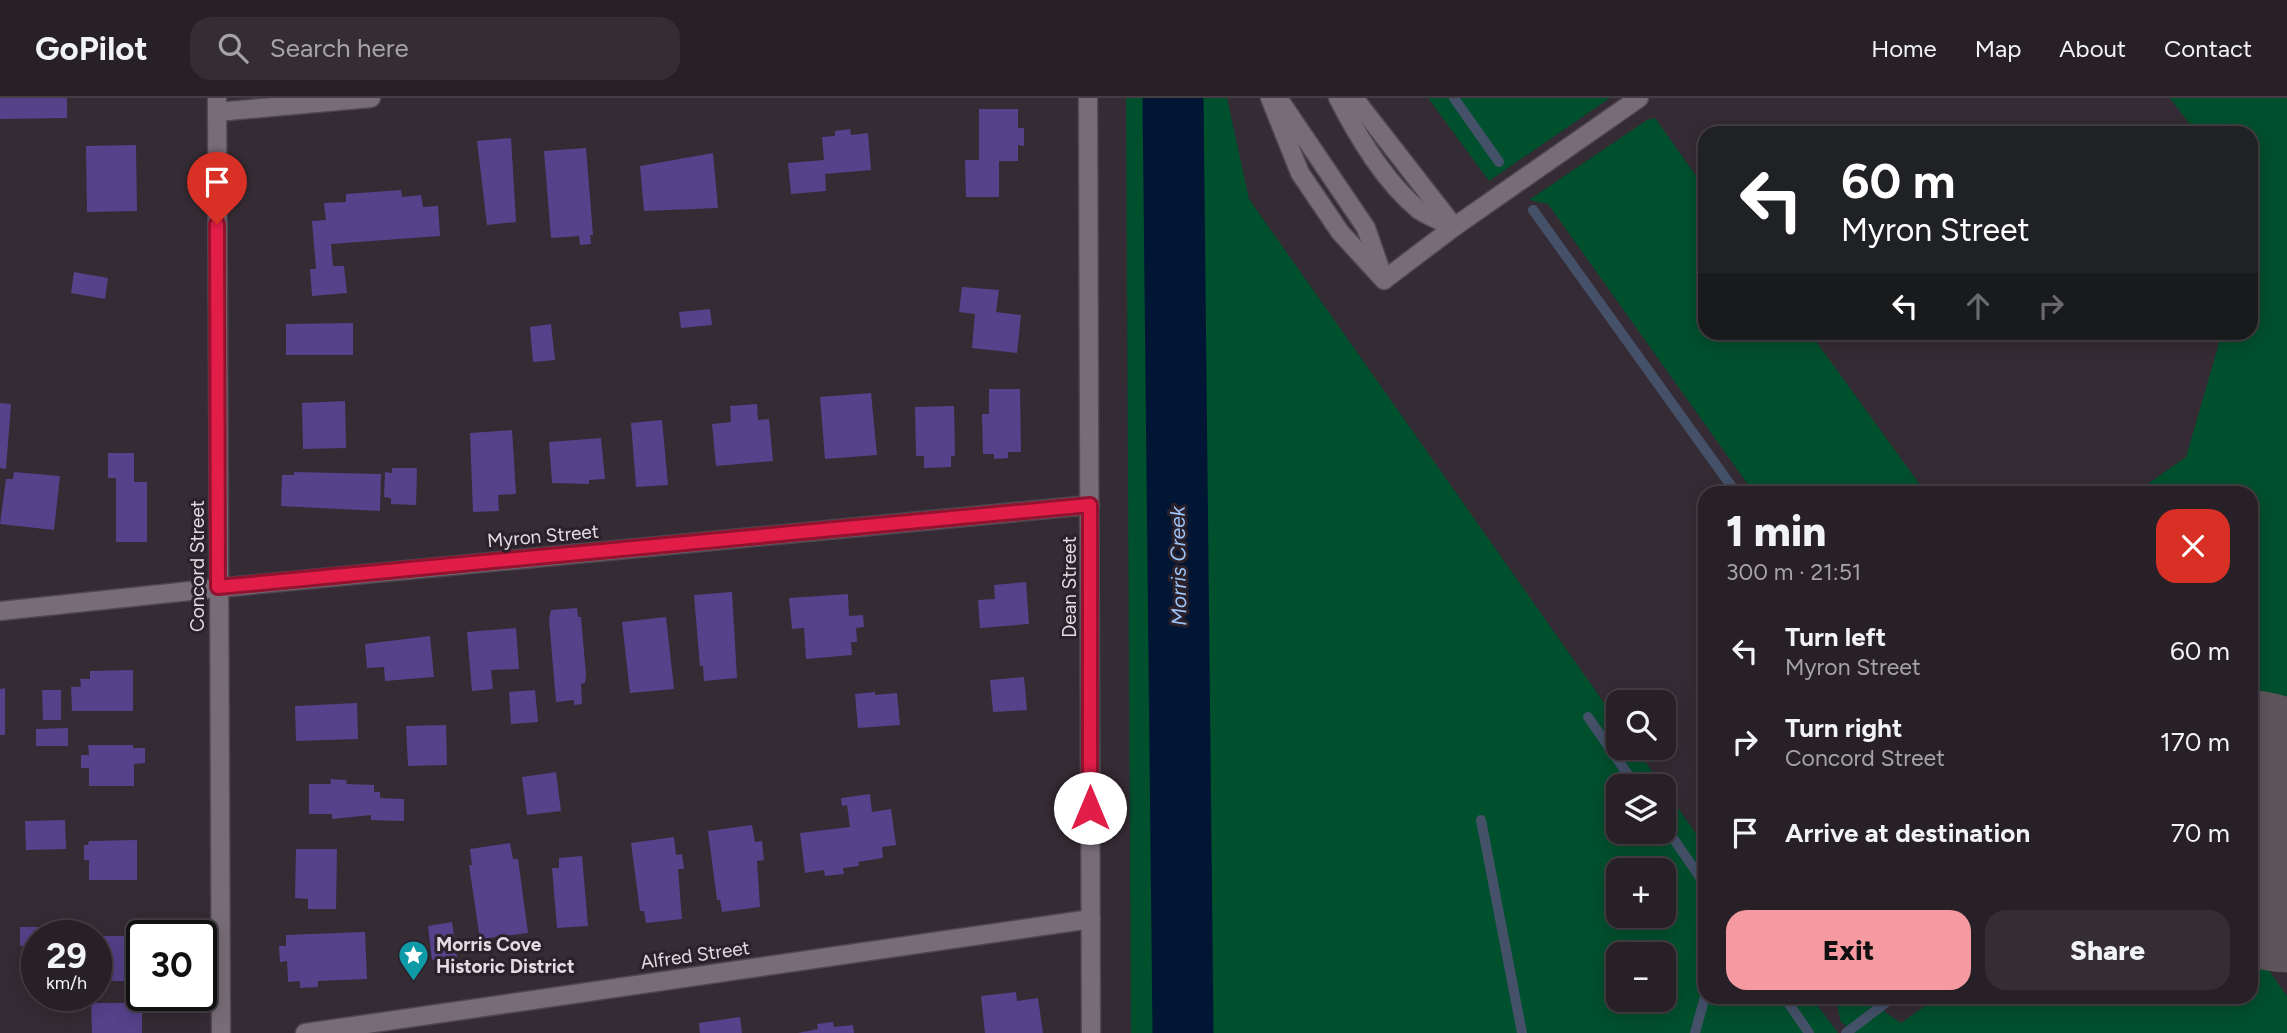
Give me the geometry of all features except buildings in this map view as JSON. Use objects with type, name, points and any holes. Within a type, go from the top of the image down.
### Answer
[{"type":"street","points":[[217,105],[371,98]]},
{"type":"street","name":"Dean Street","points":[[1088,98],[1091,1033]]},
{"type":"street","points":[[1270,98],[1300,173],[1340,232],[1384,280]]},
{"type":"street","points":[[1278,98],[1366,228],[1384,280]]},
{"type":"street","points":[[1338,98],[1354,129],[1397,187],[1421,211],[1454,227]]},
{"type":"street","points":[[1354,98],[1454,227]]},
{"type":"street","points":[[1384,280],[1454,227],[1639,98]]},
{"type":"street","name":"Concord Street","points":[[217,105],[221,1033]]},
{"type":"street","name":"Myron Street","points":[[0,611],[218,587],[1090,505]]},
{"type":"street","name":"Alfred Street","points":[[305,1033],[1090,919]]},
{"type":"green space","points":[[1126,98],[1227,98],[1249,199],[1606,706],[1606,760],[1644,760],[1654,774],[1606,774],[1606,844],[1676,844],[1676,805],[1698,836],[1698,1004],[1816,1004],[1838,1033],[1131,1033]]},
{"type":"green space","points":[[1428,98],[1610,98],[1489,181]]},
{"type":"green space","points":[[2170,98],[2287,98],[2287,731],[2258,691],[2258,486],[2145,486],[2186,457],[2220,340],[2258,340],[2258,126],[2191,126]]},
{"type":"green space","points":[[1655,118],[1698,179],[1698,340],[1815,340],[1921,486],[1749,486],[1548,204],[1529,200],[1647,120]]},
{"type":"green space","points":[[2258,955],[2287,996],[2287,1033],[1855,1033],[1841,1022],[1837,1004],[1883,1004],[1885,1012],[1901,1023],[1928,1004],[2258,1004]]},
{"type":"waterway","name":"Morris Creek","points":[[1173,98],[1183,1033]]},
{"type":"waterway","points":[[1454,98],[1499,162]]},
{"type":"waterway","points":[[1533,210],[1731,486]]},
{"type":"waterway","points":[[1588,717],[1628,774]]},
{"type":"waterway","points":[[1481,820],[1522,1033]]},
{"type":"waterway","points":[[1676,842],[1698,874]]},
{"type":"waterway","points":[[1695,1033],[1703,1004]]},
{"type":"waterway","points":[[1789,1004],[1809,1033]]},
{"type":"waterway","points":[[1846,1033],[1884,1004]]},
{"type":"runway","points":[[2258,817],[2287,857]]},
{"type":"place","name":"Morris Cove Historic District","points":[[413,982]]},
{"type":"route","points":[[217,224],[218,587],[1090,505],[1090,808]]}]
